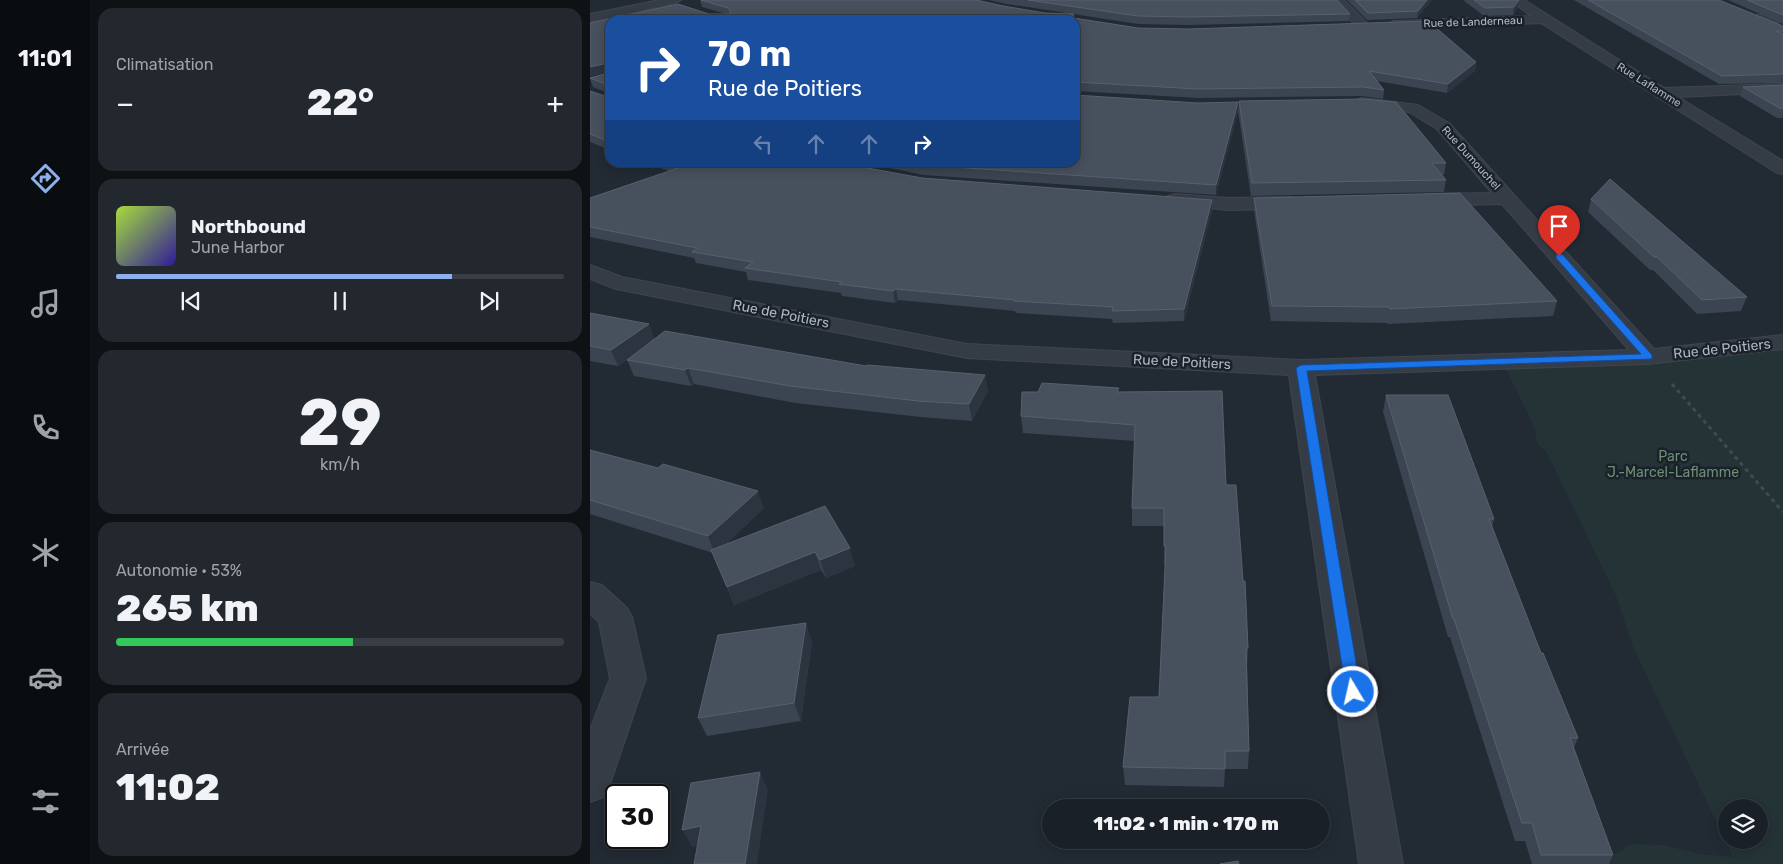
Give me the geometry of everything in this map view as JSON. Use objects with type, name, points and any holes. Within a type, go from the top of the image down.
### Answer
[{"type":"street","points":[[1338,0],[1373,26]]},
{"type":"street","name":"Rue Laflamme","points":[[1516,0],[1542,19],[1783,169]]},
{"type":"street","points":[[607,15],[675,3]]},
{"type":"street","points":[[590,18],[605,15]]},
{"type":"street","points":[[1783,18],[1752,17],[1783,31]]},
{"type":"street","name":"Rue de Landerneau","points":[[1344,27],[1542,19]]},
{"type":"street","points":[[1662,93],[1783,88]]},
{"type":"street","name":"Rue Dumouchel","points":[[1342,103],[1413,108],[1443,126],[1648,357]]},
{"type":"street","points":[[1408,200],[1508,198]]},
{"type":"street","points":[[1160,199],[1228,204],[1308,202]]},
{"type":"street","name":"Rue de Poitiers","points":[[590,271],[616,282],[967,352],[1301,368],[1648,357],[1783,342]]},
{"type":"street","points":[[1301,368],[1381,864]]},
{"type":"street","points":[[590,594],[615,617],[628,678],[590,784]]},
{"type":"path","points":[[1648,357],[1783,512]]},
{"type":"green space","name":"Parc J.-Marcel-Laflamme","points":[[1783,342],[1783,864],[1598,864],[1632,844],[1663,845],[1699,854],[1733,857],[1729,849],[1768,849],[1768,799],[1718,799],[1718,825],[1634,649],[1617,598],[1546,451],[1537,444],[1535,429],[1503,362]]},
{"type":"building","points":[[701,0],[976,0],[1045,13],[1073,15],[627,15],[678,4],[709,14],[729,14],[731,13],[728,8]]},
{"type":"building","points":[[1028,0],[1337,0],[1350,14],[1138,16]]},
{"type":"building","points":[[1355,0],[1427,0],[1418,11],[1368,13]]},
{"type":"building","points":[[1474,0],[1519,0],[1514,7],[1485,8]]},
{"type":"building","points":[[1588,0],[1719,0],[1783,26],[1783,31],[1776,31],[1783,34],[1783,74],[1722,76]]},
{"type":"building","points":[[1747,0],[1783,0],[1783,15]]},
{"type":"building","points":[[1080,19],[1138,28],[1189,29],[1428,21],[1476,62],[1448,84],[1369,71],[1384,90],[1363,87],[1198,89],[1080,82]]},
{"type":"building","points":[[605,20],[605,64],[590,67],[590,23]]},
{"type":"building","points":[[605,74],[605,84],[590,78]]},
{"type":"building","points":[[1783,85],[1783,108],[1781,109],[1743,87]]},
{"type":"building","points":[[590,91],[605,96],[605,140],[590,134]]},
{"type":"building","points":[[1080,95],[1198,103],[1238,102],[1216,185],[952,167],[1080,167]]},
{"type":"building","points":[[1363,99],[1396,102],[1446,163],[1432,163],[1446,180],[1252,183],[1239,101]]},
{"type":"building","points":[[681,167],[862,167],[922,178],[1212,200],[1184,309],[1112,311],[1113,307],[1014,301],[896,289],[893,291],[745,268],[753,262],[692,252],[697,248],[590,227],[590,198]]},
{"type":"building","points":[[1610,179],[1747,297],[1702,300],[1657,257],[1654,257],[1591,199]]},
{"type":"building","points":[[1460,193],[1557,301],[1390,309],[1389,307],[1272,306],[1254,198]]},
{"type":"building","points":[[590,313],[649,324],[611,350],[590,346]]},
{"type":"building","points":[[665,331],[866,366],[985,375],[969,404],[918,401],[790,386],[688,368],[685,370],[627,360]]},
{"type":"building","points":[[1042,383],[1119,388],[1117,392],[1222,391],[1226,485],[1236,485],[1243,581],[1245,581],[1249,751],[1225,751],[1225,769],[1123,767],[1130,697],[1159,697],[1166,546],[1164,546],[1164,508],[1132,508],[1135,425],[1021,416],[1022,392],[1038,392]]},
{"type":"building","points":[[1386,395],[1448,395],[1494,519],[1489,519],[1541,653],[1543,653],[1578,738],[1570,738],[1613,855],[1541,855],[1532,823],[1522,823],[1453,619]]},
{"type":"building","points":[[590,450],[658,468],[663,464],[758,491],[708,536],[590,500]]},
{"type":"building","points":[[825,506],[850,548],[820,560],[815,552],[727,587],[711,550]]},
{"type":"building","points":[[806,623],[794,703],[698,718],[718,635]]},
{"type":"building","points":[[760,772],[745,864],[694,864],[701,826],[682,830],[691,783]]},
{"type":"building","points":[[1238,861],[1239,864],[1220,864]]},
{"type":"route","points":[[1353,692],[1301,368],[1648,357],[1559,256]]}]
